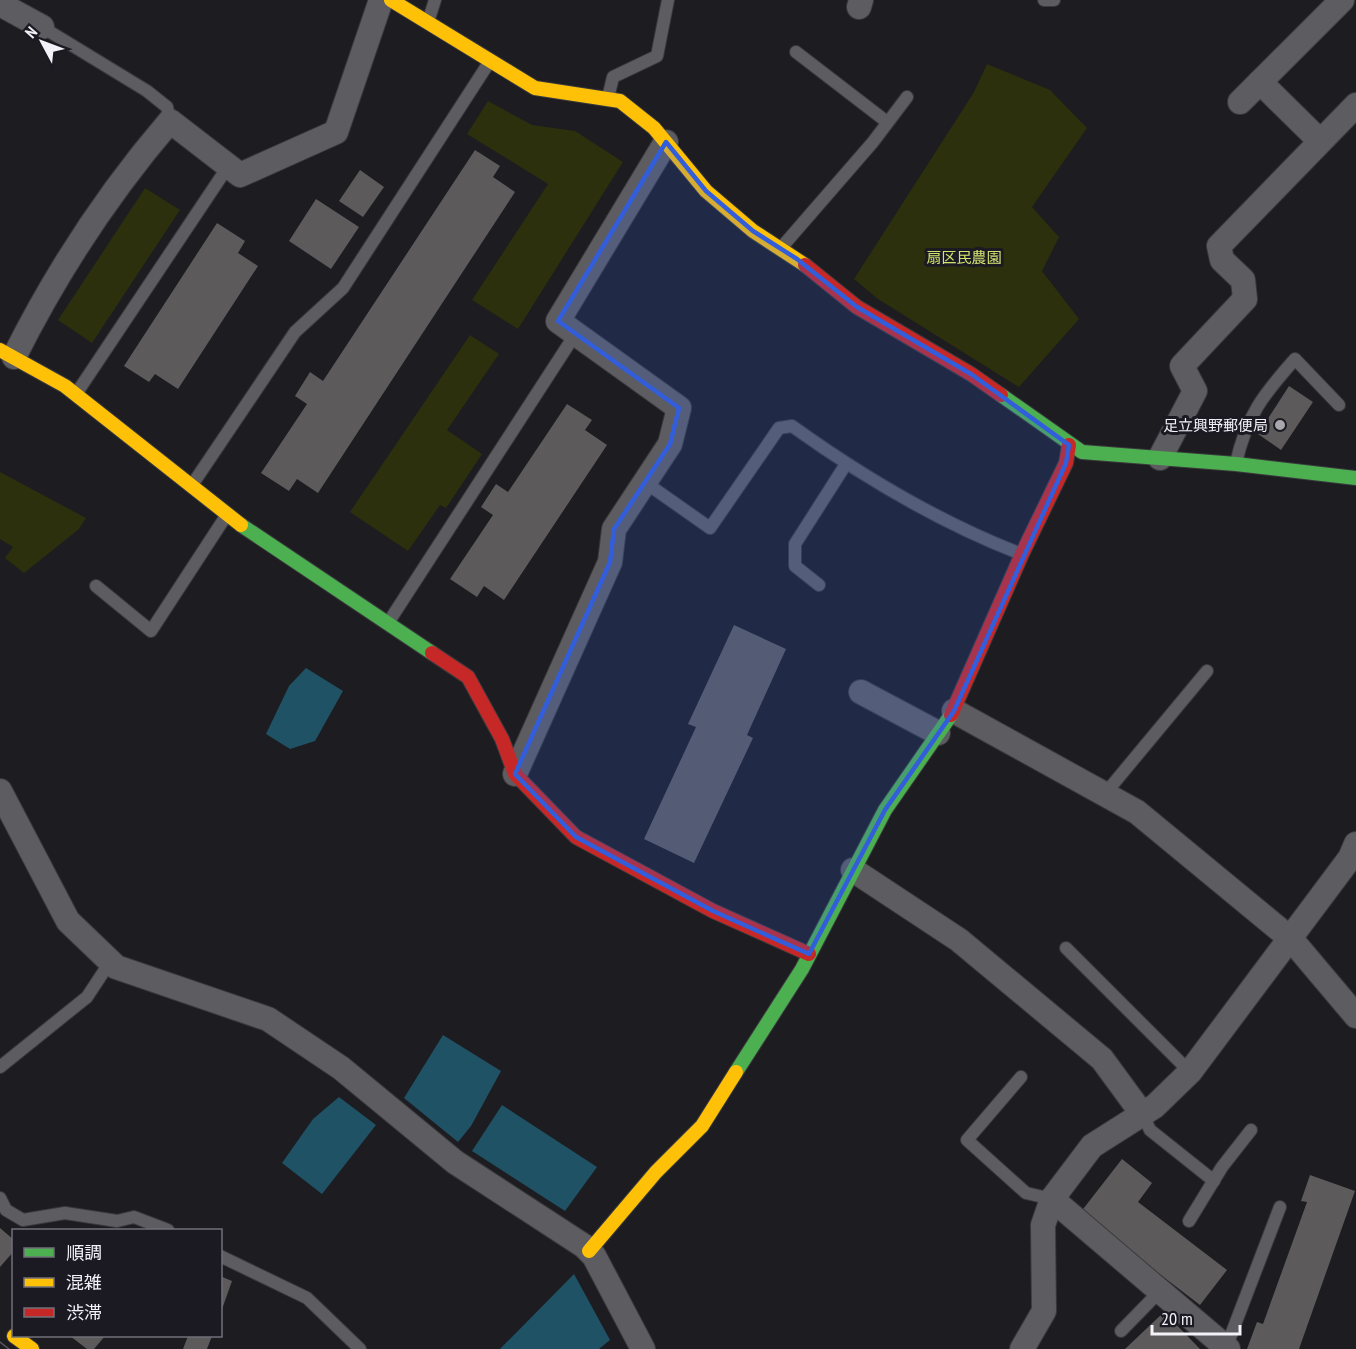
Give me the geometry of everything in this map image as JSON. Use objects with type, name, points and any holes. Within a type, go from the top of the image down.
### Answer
[{"type":"street","points":[[381,0],[336,132],[240,176],[170,121],[141,154],[7,354],[75,395],[190,489],[226,515],[468,677],[502,739],[515,774],[576,837],[713,911],[809,954]]},
{"type":"street","points":[[391,0],[544,92],[620,101],[654,128],[706,191],[753,231],[798,259],[856,307],[970,374],[1069,445],[1090,454],[1236,464],[1356,478]]},
{"type":"street","points":[[1240,102],[1342,0]]},
{"type":"street","points":[[0,4],[42,27]]},
{"type":"street","points":[[1260,82],[1320,141]]},
{"type":"street","points":[[1160,458],[1195,391],[1182,366],[1245,299],[1244,280],[1222,260],[1219,246],[1356,105]]},
{"type":"street","points":[[515,774],[610,562],[614,530],[670,444],[679,408],[558,321],[666,142]]},
{"type":"street","points":[[589,1251],[656,1172],[702,1126],[809,954],[885,810],[954,711],[1022,554],[1066,463],[1069,445]]},
{"type":"street","points":[[861,692],[938,733]]},
{"type":"street","points":[[954,711],[1137,812],[1291,939],[1356,1016]]},
{"type":"street","points":[[0,791],[68,921],[110,962],[116,967],[268,1019],[341,1068],[455,1162],[589,1251],[636,1346]]},
{"type":"street","points":[[1022,1349],[1044,1311],[1043,1224],[1052,1199],[1092,1146],[1143,1115],[1190,1072],[1350,858],[1356,843]]},
{"type":"street","points":[[853,870],[959,940],[1102,1059],[1143,1115]]},
{"type":"street","points":[[1052,1199],[1227,1348]]},
{"type":"street","points":[[17,1337],[32,1349]]},
{"type":"lane","points":[[428,23],[435,0]]},
{"type":"lane","points":[[608,99],[613,77],[657,56],[668,0]]},
{"type":"lane","points":[[1044,0],[1054,0]]},
{"type":"lane","points":[[42,27],[147,91],[167,107],[170,121]]},
{"type":"lane","points":[[796,52],[887,122]]},
{"type":"lane","points":[[190,489],[295,332],[343,288],[490,61]]},
{"type":"lane","points":[[781,248],[873,142],[907,97]]},
{"type":"lane","points":[[75,395],[227,168]]},
{"type":"lane","points":[[387,624],[576,333]]},
{"type":"lane","points":[[1236,464],[1243,432],[1263,395],[1295,359],[1339,405]]},
{"type":"lane","points":[[646,483],[710,528],[779,428],[792,426],[846,464],[914,504],[1022,554]]},
{"type":"lane","points":[[819,585],[795,566],[795,544],[846,464]]},
{"type":"lane","points":[[96,586],[151,630],[226,515]]},
{"type":"lane","points":[[1104,795],[1206,671]]},
{"type":"lane","points":[[1066,948],[1190,1072]]},
{"type":"lane","points":[[0,1067],[87,997],[110,962]]},
{"type":"lane","points":[[1021,1077],[967,1140],[1026,1193],[1052,1199]]},
{"type":"lane","points":[[1143,1115],[1150,1130],[1214,1180]]},
{"type":"lane","points":[[1189,1221],[1214,1180],[1251,1130]]},
{"type":"lane","points":[[0,1198],[6,1210],[23,1221],[65,1214],[117,1221],[134,1217],[165,1229]]},
{"type":"lane","points":[[1227,1348],[1280,1207]]},
{"type":"lane","points":[[222,1257],[307,1298],[360,1349]]},
{"type":"lane","points":[[1121,1331],[1161,1290]]},
{"type":"highlighted area","points":[[666,142],[706,191],[753,231],[797,259],[857,307],[971,374],[1069,445],[1066,463],[954,711],[885,810],[809,954],[713,911],[576,837],[515,774],[610,562],[614,529],[670,444],[679,408],[558,321]]},
{"type":"green space","name":"扇区民農園","points":[[987,64],[1050,90],[1087,128],[1032,207],[1059,237],[1042,271],[1079,319],[1019,387],[878,299],[854,279],[974,92]]},
{"type":"green space","points":[[488,101],[532,125],[575,131],[623,162],[518,329],[472,300],[548,184],[467,134]]},
{"type":"green space","points":[[145,188],[180,210],[92,343],[58,320]]},
{"type":"green space","points":[[470,335],[499,354],[447,430],[482,454],[446,508],[440,505],[408,551],[350,512]]},
{"type":"green space","points":[[0,472],[86,518],[79,529],[24,573],[5,558],[13,547],[0,539]]},
{"type":"water","points":[[306,668],[343,691],[315,741],[290,749],[266,734],[289,686]]},
{"type":"water","points":[[443,1035],[501,1071],[471,1126],[458,1142],[404,1098]]},
{"type":"water","points":[[339,1097],[376,1125],[322,1194],[282,1163],[313,1119]]},
{"type":"water","points":[[502,1105],[597,1167],[565,1211],[472,1151]]},
{"type":"water","points":[[574,1274],[610,1340],[599,1349],[500,1349]]},
{"type":"building","points":[[475,150],[500,166],[493,177],[515,192],[318,493],[297,479],[289,491],[261,473],[307,404],[295,396],[310,372],[323,381]]},
{"type":"building","points":[[360,170],[384,187],[363,217],[339,201]]},
{"type":"building","points":[[316,199],[359,227],[331,269],[289,241]]},
{"type":"building","points":[[217,223],[245,241],[238,253],[258,266],[178,389],[155,374],[149,382],[124,366]]},
{"type":"building","points":[[1289,386],[1313,402],[1281,450],[1258,434]]},
{"type":"building","points":[[567,404],[592,420],[585,430],[607,445],[504,600],[484,586],[477,597],[450,579],[493,515],[481,507],[496,484],[508,492]]},
{"type":"building","points":[[734,625],[786,649],[747,735],[753,738],[694,863],[644,839],[696,727],[688,724]]},
{"type":"building","points":[[1122,1159],[1152,1183],[1138,1202],[1227,1270],[1200,1305],[1080,1213]]},
{"type":"building","points":[[1310,1175],[1355,1191],[1299,1349],[1247,1349],[1257,1322],[1263,1324],[1307,1202],[1301,1201]]},
{"type":"building","points":[[0,1228],[12,1238],[12,1253],[0,1267]]},
{"type":"building","points":[[222,1277],[232,1281],[222,1309]]},
{"type":"building","points":[[1164,1312],[1200,1349],[1125,1349]]},
{"type":"building","points":[[71,1337],[104,1337],[94,1349],[87,1349]]},
{"type":"building","points":[[188,1337],[212,1337],[207,1349],[183,1349]]},
{"type":"tram line","points":[[0,1342],[9,1349]]},
{"type":"traffic: fast","points":[[1001,395],[1082,452],[1236,464],[1356,478]]},
{"type":"traffic: fast","points":[[241,525],[432,653]]},
{"type":"traffic: fast","points":[[736,1072],[802,969],[885,810],[951,715]]},
{"type":"traffic: slow","points":[[391,0],[535,88],[620,101],[654,128],[706,191],[753,231],[805,265]]},
{"type":"traffic: slow","points":[[0,350],[65,386],[241,525]]},
{"type":"traffic: slow","points":[[589,1251],[656,1172],[702,1126],[736,1072]]},
{"type":"traffic: slow","points":[[15,1337],[32,1349]]},
{"type":"traffic: jam","points":[[805,265],[857,307],[971,374],[1001,395]]},
{"type":"traffic: jam","points":[[951,715],[1022,554],[1066,463],[1069,445]]},
{"type":"traffic: jam","points":[[432,653],[468,677],[502,739],[515,774],[576,837],[713,911],[809,954]]},
{"type":"place","name":"足立興野郵便局","points":[[1280,425]]}]
